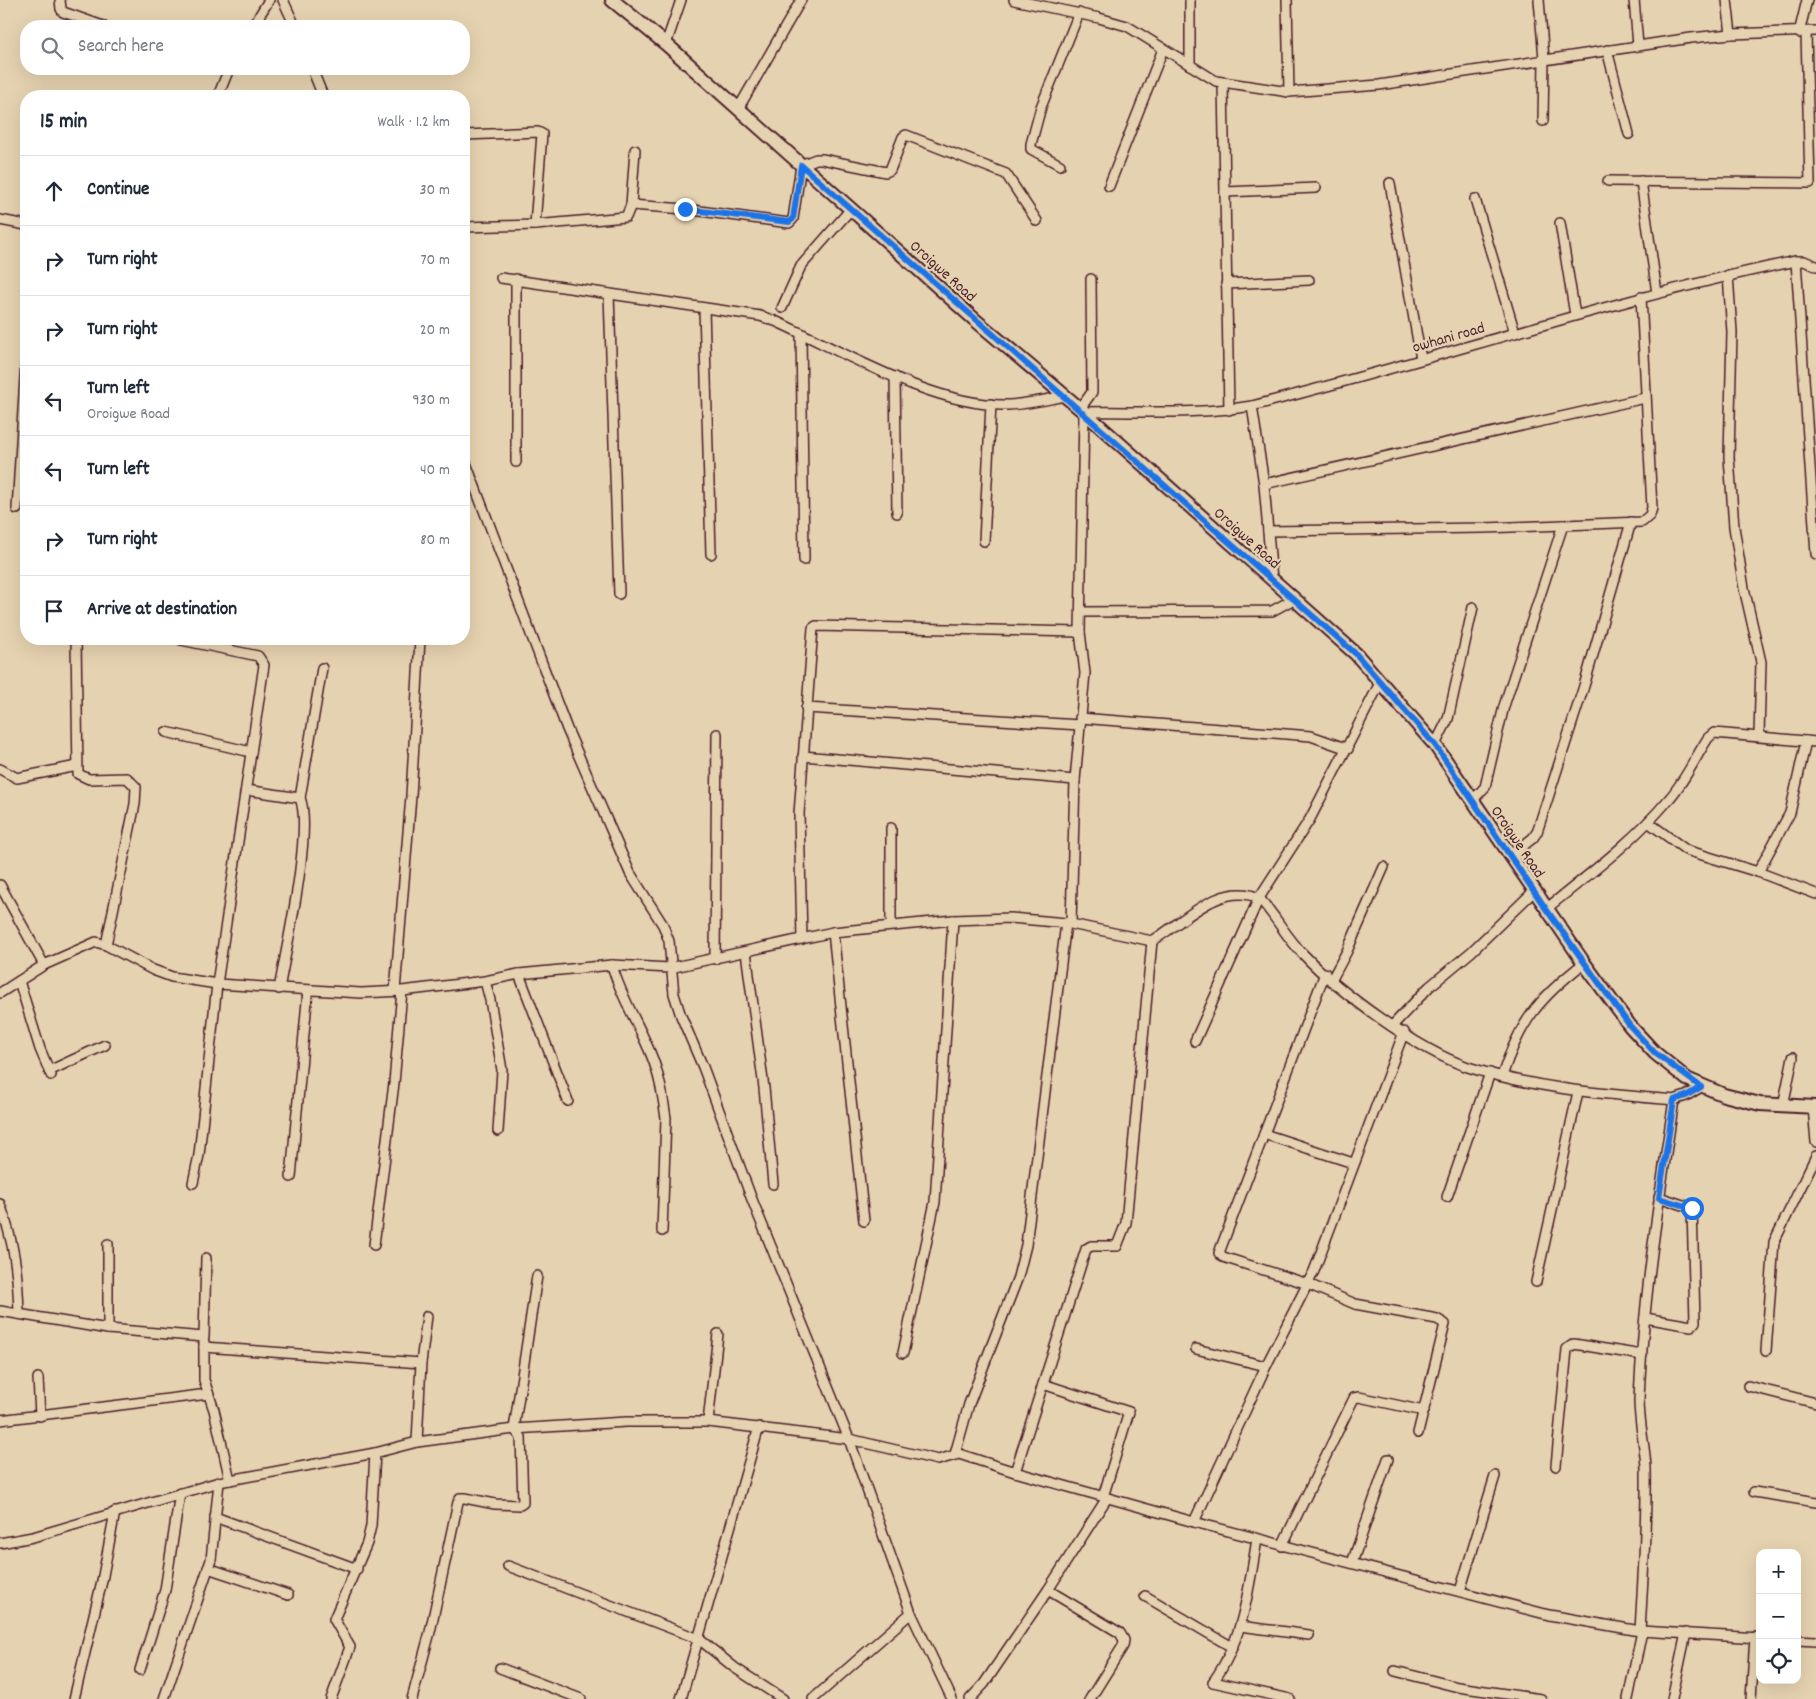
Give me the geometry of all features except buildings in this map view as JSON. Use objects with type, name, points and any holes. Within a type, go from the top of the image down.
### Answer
[{"type":"street","points":[[60,0],[63,12],[86,20]]},
{"type":"street","points":[[257,20],[269,0]]},
{"type":"street","points":[[283,0],[292,20]]},
{"type":"street","name":"Oroigwe Road","points":[[612,0],[666,44],[974,319],[1082,410],[1356,654],[1435,745],[1584,963],[1645,1043],[1687,1079],[1701,1087],[1743,1100],[1783,1106],[1815,1107]]},
{"type":"street","points":[[666,44],[681,0]]},
{"type":"street","points":[[738,109],[801,0]]},
{"type":"street","points":[[1014,0],[1049,4],[1127,26],[1223,83],[1288,92],[1379,84],[1638,45],[1731,34],[1807,32]]},
{"type":"street","points":[[1190,0],[1190,65]]},
{"type":"street","points":[[1287,0],[1288,92]]},
{"type":"street","points":[[1539,0],[1544,59],[1543,121]]},
{"type":"street","points":[[1634,0],[1638,45]]},
{"type":"street","points":[[1728,0],[1731,34]]},
{"type":"street","points":[[1608,181],[1807,184],[1812,180],[1813,154],[1807,0]]},
{"type":"street","points":[[1060,165],[1034,152],[1031,144],[1054,72],[1079,13]]},
{"type":"street","points":[[1108,186],[1163,49]]},
{"type":"street","points":[[1607,50],[1629,134]]},
{"type":"street","points":[[220,90],[227,75]]},
{"type":"street","points":[[314,75],[321,90]]},
{"type":"street","points":[[1223,83],[1229,410]]},
{"type":"street","points":[[470,135],[542,134],[535,225]]},
{"type":"street","points":[[631,205],[789,222],[793,219],[801,165],[816,159],[822,159],[886,172],[890,170],[903,137],[911,136],[1006,174],[1038,221]]},
{"type":"street","points":[[470,227],[535,225],[626,217],[631,205],[635,150]]},
{"type":"street","points":[[1641,181],[1658,293]]},
{"type":"street","points":[[1390,183],[1421,359]]},
{"type":"street","points":[[1225,192],[1316,188]]},
{"type":"street","points":[[1475,199],[1514,333]]},
{"type":"street","points":[[782,308],[801,266],[851,209]]},
{"type":"street","points":[[0,220],[20,224]]},
{"type":"street","points":[[1560,223],[1575,315]]},
{"type":"street","points":[[1796,261],[1816,554]]},
{"type":"street","name":"owhani road","points":[[1082,410],[1178,412],[1229,410],[1252,406],[1575,315],[1728,275],[1796,261],[1808,262],[1816,266]]},
{"type":"street","points":[[1728,275],[1732,332],[1729,456],[1734,527],[1744,588],[1761,662],[1759,735]]},
{"type":"street","points":[[501,278],[760,316],[896,377],[950,396],[990,404],[1014,404],[1065,396]]},
{"type":"street","points":[[516,279],[516,462]]},
{"type":"street","points":[[955,1454],[969,1404],[1018,1277],[1026,1245],[1069,923],[1075,780],[1085,673],[1080,632],[1082,410],[1092,392],[1091,279]]},
{"type":"street","points":[[1226,284],[1309,280]]},
{"type":"street","points":[[609,294],[619,594]]},
{"type":"street","points":[[1268,531],[1563,525],[1646,520],[1652,508],[1641,297]]},
{"type":"street","points":[[704,308],[711,554]]},
{"type":"street","points":[[801,333],[804,560]]},
{"type":"street","points":[[896,377],[897,513]]},
{"type":"street","points":[[1264,484],[1645,398]]},
{"type":"street","points":[[984,541],[990,404]]},
{"type":"street","points":[[1252,406],[1264,484],[1272,580]]},
{"type":"street","points":[[16,509],[20,449]]},
{"type":"street","points":[[470,474],[567,729],[630,873],[663,925],[671,952],[670,968],[674,994],[681,1016],[703,1066],[751,1197],[849,1439],[911,1613],[952,1699]]},
{"type":"street","points":[[1510,856],[1533,838],[1536,832],[1584,686],[1631,522]]},
{"type":"street","points":[[1473,800],[1485,787],[1504,706],[1563,525]]},
{"type":"street","points":[[1081,612],[1272,610],[1294,599]]},
{"type":"street","points":[[1435,745],[1448,719],[1473,607]]},
{"type":"street","points":[[802,939],[799,814],[812,631],[816,626],[1080,632]]},
{"type":"street","points":[[76,645],[77,766],[82,777],[127,778],[136,787],[134,814],[106,945]]},
{"type":"street","points":[[193,1183],[198,1155],[217,984],[264,665],[258,656],[205,645]]},
{"type":"street","points":[[374,1245],[394,1083],[420,645]]},
{"type":"street","points":[[279,988],[304,836],[304,806],[300,798],[322,668]]},
{"type":"street","points":[[1195,1041],[1259,898],[1310,819],[1348,749],[1381,681]]},
{"type":"street","points":[[806,708],[1080,721],[1311,736],[1348,749]]},
{"type":"street","points":[[166,732],[251,752]]},
{"type":"street","points":[[1546,909],[1605,861],[1648,822],[1678,788],[1708,738],[1714,733],[1759,735],[1811,742],[1790,813],[1758,872]]},
{"type":"street","points":[[715,958],[717,734]]},
{"type":"street","points":[[803,756],[1075,780]]},
{"type":"street","points":[[0,769],[17,778],[77,766]]},
{"type":"street","points":[[246,790],[300,798]]},
{"type":"street","points":[[1648,822],[1686,850],[1758,872],[1816,894]]},
{"type":"street","points":[[891,828],[891,925]]},
{"type":"street","points":[[1384,867],[1347,951],[1328,976],[1264,1134],[1219,1253],[1223,1257],[1308,1284],[1355,1304],[1437,1319],[1445,1324],[1418,1433]]},
{"type":"street","points":[[0,885],[44,966]]},
{"type":"street","points":[[1393,1025],[1422,993],[1471,952],[1534,891]]},
{"type":"street","points":[[0,993],[44,966],[96,942],[106,945],[163,974],[217,984],[361,993],[398,991],[484,981],[519,974],[612,965],[670,968],[833,932],[953,920],[1010,918],[1069,923],[1152,941],[1217,898],[1240,894],[1259,898],[1290,940],[1362,1005],[1451,1060],[1490,1073],[1578,1092],[1674,1100],[1686,1096],[1701,1087]]},
{"type":"street","points":[[902,1353],[935,1202],[953,920]]},
{"type":"street","points":[[833,932],[864,1221]]},
{"type":"street","points":[[1015,1472],[1086,1249],[1091,1246],[1117,1246],[1126,1223],[1152,941]]},
{"type":"street","points":[[746,952],[764,1088],[773,1184]]},
{"type":"street","points":[[1502,1076],[1523,1028],[1540,1002],[1553,987],[1584,963]]},
{"type":"street","points":[[612,965],[618,986],[652,1057],[664,1104],[666,1118],[662,1231]]},
{"type":"street","points":[[519,974],[568,1102]]},
{"type":"street","points":[[19,981],[50,1073],[105,1045]]},
{"type":"street","points":[[484,981],[490,1000],[502,1070],[498,1132]]},
{"type":"street","points":[[291,1177],[308,990]]},
{"type":"street","points":[[1194,1522],[1266,1366],[1308,1284],[1404,1032]]},
{"type":"street","points":[[1783,1106],[1793,1057]]},
{"type":"street","points":[[1447,1197],[1490,1073]]},
{"type":"street","points":[[1536,1282],[1578,1092]]},
{"type":"street","points":[[1628,1699],[1641,1631],[1646,1524],[1646,1466],[1640,1410],[1642,1355],[1659,1198],[1674,1100]]},
{"type":"street","points":[[1815,1107],[1816,1142]]},
{"type":"street","points":[[1264,1134],[1354,1163]]},
{"type":"street","points":[[1766,1351],[1774,1242],[1816,1156]]},
{"type":"street","points":[[1645,1318],[1691,1326],[1695,1322],[1692,1208],[1659,1198]]},
{"type":"street","points":[[0,1204],[11,1235],[18,1272],[19,1314]]},
{"type":"street","points":[[108,1244],[108,1329]]},
{"type":"street","points":[[206,1258],[204,1380],[214,1410],[230,1480]]},
{"type":"street","points":[[514,1429],[538,1276]]},
{"type":"street","points":[[0,1311],[108,1329],[204,1337]]},
{"type":"street","points":[[417,1442],[421,1363],[427,1316]]},
{"type":"street","points":[[708,1422],[718,1334]]},
{"type":"street","points":[[1556,1466],[1565,1354],[1570,1345],[1574,1344],[1642,1355]]},
{"type":"street","points":[[204,1347],[421,1363]]},
{"type":"street","points":[[1196,1349],[1266,1366]]},
{"type":"street","points":[[38,1378],[40,1416]]},
{"type":"street","points":[[970,1699],[984,1684],[1048,1590],[1105,1498],[1129,1412],[1043,1384]]},
{"type":"street","points":[[1748,1386],[1816,1403]]},
{"type":"street","points":[[0,1420],[208,1394]]},
{"type":"street","points":[[1282,1546],[1354,1398],[1359,1397],[1424,1411]]},
{"type":"street","points":[[0,1543],[33,1536],[219,1482],[375,1453],[417,1442],[514,1429],[626,1422],[708,1422],[849,1439],[938,1460],[955,1454],[1105,1498],[1282,1546],[1549,1615],[1641,1631],[1756,1637]]},
{"type":"street","points":[[681,1699],[759,1427]]},
{"type":"street","points":[[412,1699],[430,1632],[460,1498],[495,1504],[520,1505],[523,1502],[521,1437],[514,1429]]},
{"type":"street","points":[[331,1699],[350,1647],[334,1619],[336,1609],[357,1569],[367,1543],[371,1526],[375,1453]]},
{"type":"street","points":[[1352,1563],[1388,1459]]},
{"type":"street","points":[[1460,1591],[1495,1476]]},
{"type":"street","points":[[164,1699],[208,1568],[216,1518],[219,1482]]},
{"type":"street","points":[[1754,1492],[1816,1502]]},
{"type":"street","points":[[140,1670],[165,1590],[180,1493]]},
{"type":"street","points":[[74,1699],[102,1581],[115,1512]]},
{"type":"street","points":[[216,1518],[357,1569]]},
{"type":"street","points":[[1257,1539],[1240,1626],[1228,1659],[1213,1682],[1284,1698]]},
{"type":"street","points":[[508,1566],[699,1639],[735,1668],[783,1699]]},
{"type":"street","points":[[208,1568],[288,1596]]},
{"type":"street","points":[[1048,1590],[1120,1633],[1124,1640],[1123,1646],[1090,1699]]},
{"type":"street","points":[[1144,1596],[1232,1646]]},
{"type":"street","points":[[813,1699],[911,1613]]},
{"type":"street","points":[[1240,1626],[1309,1635]]},
{"type":"street","points":[[1672,1699],[1686,1633]]},
{"type":"street","points":[[1751,1699],[1757,1639]]},
{"type":"street","points":[[1801,1640],[1816,1640]]},
{"type":"street","points":[[500,1668],[581,1699]]},
{"type":"street","points":[[1395,1671],[1458,1687],[1541,1699]]},
{"type":"route","points":[[685,209],[792,221],[801,165],[974,319],[1084,412],[1356,654],[1435,745],[1546,909],[1630,1026],[1655,1053],[1687,1079],[1701,1087],[1686,1096],[1674,1100],[1659,1198],[1692,1208]]}]
